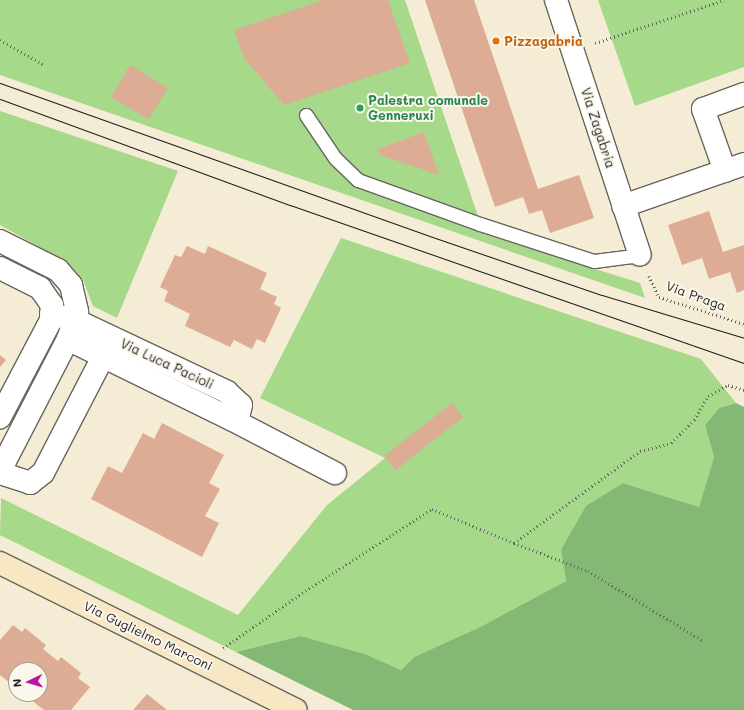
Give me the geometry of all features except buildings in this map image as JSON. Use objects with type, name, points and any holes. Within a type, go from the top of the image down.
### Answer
[{"type":"main road","name":"Via Guglielmo Marconi","points":[[0,563],[296,710]]},
{"type":"street","name":"Via Zagabria","points":[[556,0],[640,255]]},
{"type":"street","points":[[623,206],[734,168],[703,108],[744,94]]},
{"type":"street","points":[[0,241],[58,270],[71,285],[73,324]]},
{"type":"street","points":[[0,268],[40,288],[52,309],[73,324]]},
{"type":"street","points":[[0,417],[35,352],[52,309]]},
{"type":"street","name":"Via Luca Pacioli","points":[[73,324],[103,356],[233,420],[335,473]]},
{"type":"street","name":"Via Luca Pacioli","points":[[73,324],[227,392],[241,405],[233,420]]},
{"type":"street","name":"Via Luca Pacioli","points":[[73,324],[0,472],[30,483],[43,473],[103,356]]},
{"type":"lane","points":[[306,115],[335,158],[358,180],[480,224],[594,261],[640,255]]},
{"type":"path","points":[[572,51],[724,0]]},
{"type":"path","points":[[0,40],[43,64]]},
{"type":"path","name":"Via Praga","points":[[640,255],[659,297],[744,324]]},
{"type":"path","points":[[514,543],[640,451],[671,443],[694,420],[708,396],[728,385],[744,390]]},
{"type":"path","points":[[229,644],[302,593],[432,509],[588,572],[702,640]]},
{"type":"green space","points":[[0,0],[405,0],[484,234],[640,283],[645,298],[0,75]]},
{"type":"green space","points":[[598,0],[744,0],[744,67],[635,106]]},
{"type":"green space","points":[[0,111],[178,171],[117,318],[93,306],[83,280],[68,263],[0,225]]},
{"type":"green space","points":[[341,238],[701,359],[736,403],[719,408],[705,425],[714,457],[699,507],[623,483],[561,550],[566,581],[480,627],[414,657],[401,670],[365,654],[301,636],[236,652],[0,535],[1,498],[238,615],[327,505],[385,458],[260,398]]},
{"type":"green space","points":[[736,403],[744,407],[744,710],[353,710],[236,652],[301,636],[365,654],[401,670],[414,657],[480,627],[566,581],[561,550],[586,506],[623,483],[699,507],[714,457],[705,425],[719,408]]},
{"type":"tram line","points":[[0,83],[438,239],[602,295],[744,338]]},
{"type":"tram line","points":[[0,99],[290,205],[744,363]]},
{"type":"place","name":"Pizzagabria","points":[[496,41]]},
{"type":"place","name":"Palestra comunale Genneruxi","points":[[360,108]]}]
